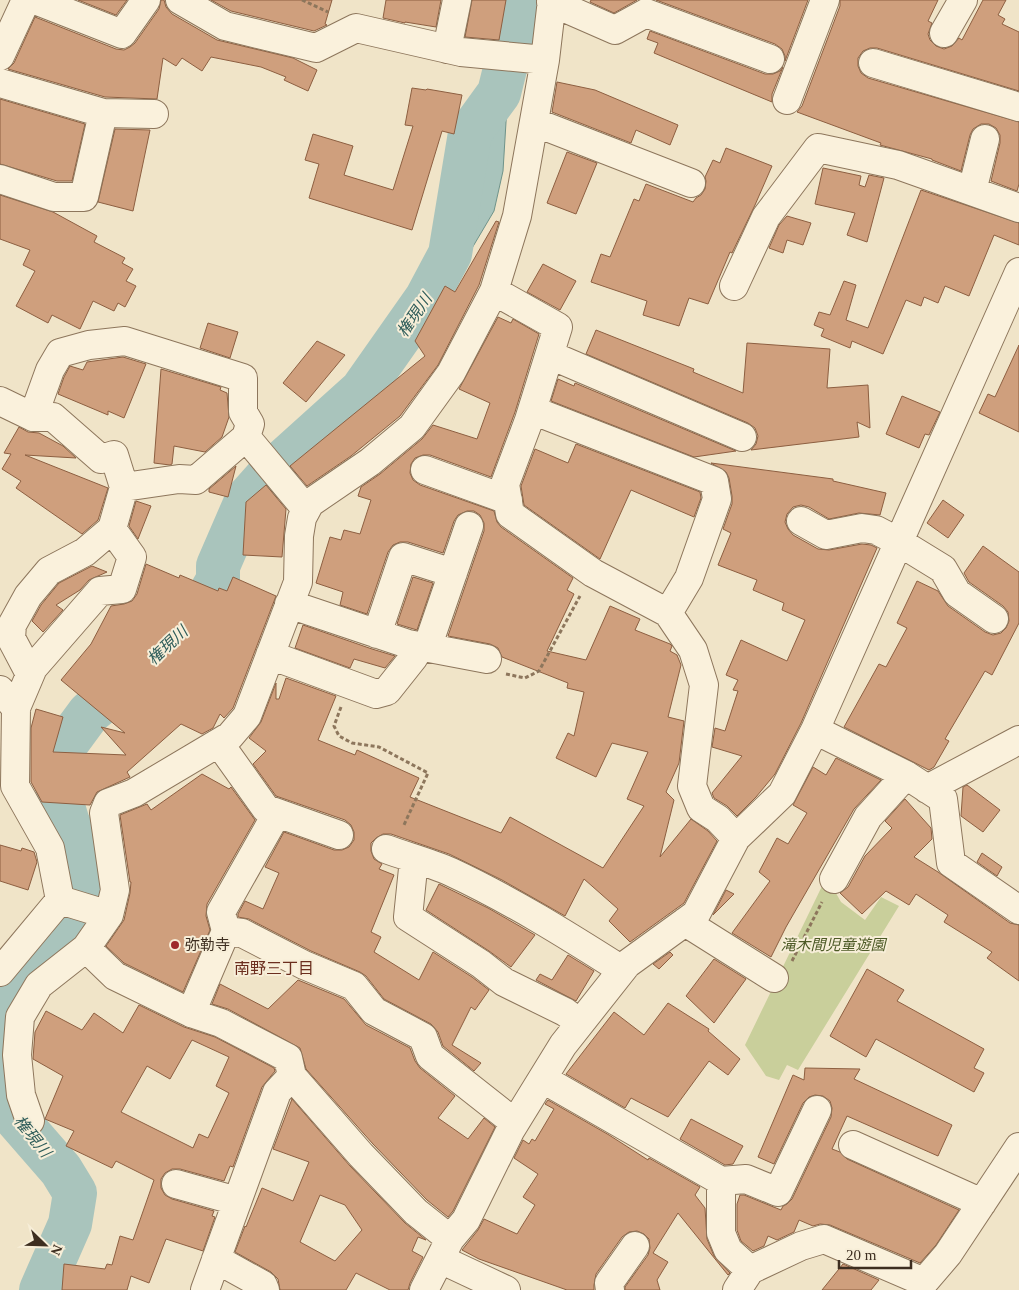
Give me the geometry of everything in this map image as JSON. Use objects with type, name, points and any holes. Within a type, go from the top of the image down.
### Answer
[{"type":"street","points":[[0,56],[40,1],[122,34],[146,0]]},
{"type":"street","points":[[180,0],[225,26],[316,48],[356,28],[446,49],[521,58]]},
{"type":"street","points":[[446,49],[457,0]]},
{"type":"street","points":[[787,100],[824,0]]},
{"type":"street","points":[[944,32],[963,0]]},
{"type":"street","points":[[0,972],[9,947],[115,890],[104,813],[108,803],[134,793],[230,736],[247,716],[298,582],[299,536],[302,518],[306,509],[310,503],[370,462],[412,427],[451,373],[494,291],[517,216],[534,122],[521,58],[551,1],[615,30],[646,13],[770,59]]},
{"type":"street","points":[[873,63],[1019,107]]},
{"type":"street","points":[[0,83],[103,113],[154,114]]},
{"type":"street","points":[[0,178],[54,197],[84,197],[103,113]]},
{"type":"street","points":[[534,122],[691,182]]},
{"type":"street","points":[[972,191],[985,139]]},
{"type":"street","points":[[734,286],[766,217],[818,148],[898,165],[1019,208]]},
{"type":"street","points":[[424,1290],[445,1249],[466,1220],[515,1123],[563,1045],[627,964],[696,914],[736,838],[782,794],[815,730],[1019,272]]},
{"type":"street","points":[[494,291],[558,327],[532,410],[505,484],[510,514],[593,573],[668,613],[693,650],[704,685],[692,786],[701,808],[718,819],[736,838]]},
{"type":"street","points":[[33,417],[50,370],[60,353],[89,345],[125,341],[242,378],[243,412],[250,424],[246,438],[196,480],[179,479],[124,487]]},
{"type":"street","points":[[550,355],[742,437]]},
{"type":"street","points":[[0,401],[33,417],[53,417],[102,459],[114,455],[124,487],[112,529],[85,552],[49,571],[28,596],[12,625],[11,638],[30,674]]},
{"type":"street","points":[[532,410],[714,481],[717,499],[689,578],[668,613]]},
{"type":"street","points":[[246,438],[306,509]]},
{"type":"street","points":[[425,470],[508,500]]},
{"type":"street","points":[[801,521],[826,535],[862,528],[876,530],[943,569],[957,593],[994,619]]},
{"type":"street","points":[[270,656],[376,694],[387,691],[421,652],[470,526]]},
{"type":"street","points":[[112,529],[132,557],[122,589],[100,591],[33,668],[8,714],[15,786],[84,907],[86,948],[115,976],[191,1013],[221,1023],[288,1058],[292,1076],[361,1155],[416,1212],[445,1249],[506,1290]]},
{"type":"street","points":[[377,634],[403,556],[453,573]]},
{"type":"street","points":[[289,604],[408,644],[421,652],[492,666]]},
{"type":"street","points":[[815,730],[916,782],[943,799],[951,864],[1019,910]]},
{"type":"street","points":[[834,879],[868,817],[916,782],[1019,740]]},
{"type":"street","points":[[219,742],[266,809],[339,835]]},
{"type":"street","points":[[191,1013],[226,931],[221,912],[277,813]]},
{"type":"street","points":[[580,1023],[564,1012],[504,982],[481,964],[408,916],[397,853],[450,872],[505,900],[566,934],[622,970]]},
{"type":"street","points":[[685,922],[774,978]]},
{"type":"street","points":[[226,931],[242,933],[304,965],[354,986],[374,1010],[423,1037],[430,1056],[515,1123]]},
{"type":"street","points":[[30,1121],[21,1095],[17,1055],[20,1017],[39,985],[86,948]]},
{"type":"street","points":[[205,1290],[277,1092],[292,1076]]},
{"type":"street","points":[[543,1078],[721,1181],[746,1179],[778,1192],[817,1110]]},
{"type":"street","points":[[853,1145],[982,1203]]},
{"type":"street","points":[[721,1181],[721,1233],[743,1280],[801,1246],[824,1239],[924,1282],[948,1254],[1019,1148]]},
{"type":"street","points":[[176,1184],[237,1201]]},
{"type":"street","points":[[610,1290],[609,1283],[635,1246]]},
{"type":"street","points":[[216,1259],[267,1288]]},
{"type":"path","points":[[492,666],[525,678],[539,671],[593,573]]},
{"type":"path","points":[[344,704],[334,726],[339,736],[352,743],[379,748],[428,772],[397,853]]},
{"type":"path","points":[[774,978],[783,980],[834,879]]},
{"type":"green space","name":"滝木間児童遊園","points":[[824,882],[833,888],[841,902],[865,920],[881,897],[899,906],[798,1070],[787,1065],[779,1080],[766,1076],[745,1045]]},
{"type":"water","points":[[488,100],[507,106],[503,171],[494,211],[465,260],[441,256],[468,120]]},
{"type":"building","points":[[78,0],[127,0],[116,15]]},
{"type":"building","points":[[161,0],[164,0],[166,7],[172,14],[217,40],[293,58],[317,70],[308,91],[284,80],[286,77],[261,67],[211,57],[202,71],[182,58],[176,66],[163,58],[157,99],[105,97],[8,69],[14,63],[35,17],[116,49],[124,50],[135,43],[159,9]]},
{"type":"building","points":[[211,0],[332,0],[325,24],[327,25],[314,31],[231,11]]},
{"type":"building","points":[[386,0],[441,0],[436,27],[383,18]]},
{"type":"building","points":[[472,0],[506,0],[499,40],[465,37]]},
{"type":"building","points":[[591,0],[637,0],[614,13],[590,2]]},
{"type":"building","points":[[656,0],[808,0],[785,61],[782,49],[775,44]]},
{"type":"building","points":[[840,0],[938,0],[928,21],[932,23],[928,34],[930,40],[936,46],[944,49],[952,46],[959,38],[962,40],[983,0],[1006,0],[998,15],[1005,19],[1002,24],[1019,32],[1019,91],[877,48],[863,51],[858,58],[858,66],[861,73],[868,78],[1019,122],[1019,184],[1017,191],[991,181],[1000,143],[1000,135],[996,128],[989,124],[981,124],[973,129],[961,171],[932,159],[880,145],[881,143],[797,112],[802,106],[840,6]]},
{"type":"building","points":[[650,31],[765,74],[773,74],[780,71],[783,67],[772,94],[772,102],[654,53],[658,43],[647,39]]},
{"type":"building","points":[[557,82],[595,90],[678,125],[670,145],[636,130],[631,143],[552,112]]},
{"type":"building","points":[[412,88],[462,95],[454,134],[442,131],[412,230],[309,198],[319,164],[305,160],[313,134],[353,146],[344,175],[393,190],[413,126],[405,125]]},
{"type":"building","points":[[0,99],[85,124],[72,181],[57,181],[0,164]]},
{"type":"building","points":[[115,129],[150,130],[133,211],[98,202]]},
{"type":"building","points":[[726,148],[772,166],[732,253],[730,252],[708,304],[689,298],[679,326],[643,315],[647,301],[591,282],[601,254],[610,257],[634,199],[639,201],[646,184],[693,202],[705,189],[705,177],[713,160],[720,163]]},
{"type":"building","points":[[567,152],[597,163],[576,214],[547,203]]},
{"type":"building","points":[[823,168],[861,176],[859,185],[865,187],[869,175],[884,178],[867,242],[847,235],[855,213],[815,204]]},
{"type":"building","points":[[921,190],[1019,223],[1019,245],[994,235],[969,296],[945,286],[938,303],[924,297],[921,306],[906,300],[883,354],[852,341],[850,348],[821,336],[824,329],[814,325],[819,312],[830,315],[844,281],[856,285],[846,320],[868,328]]},
{"type":"building","points":[[0,195],[53,212],[97,236],[94,242],[125,258],[122,263],[133,269],[126,281],[136,286],[125,307],[118,303],[114,311],[93,301],[80,329],[52,315],[48,323],[16,306],[35,271],[23,265],[30,250],[0,239]]},
{"type":"building","points":[[787,216],[811,223],[803,245],[787,240],[783,253],[769,248],[779,225]]},
{"type":"building","points":[[496,221],[499,222],[479,285],[438,365],[400,416],[351,456],[307,486],[290,466],[425,356],[415,341],[445,286],[455,292]]},
{"type":"building","points":[[543,264],[576,281],[560,310],[527,292]]},
{"type":"building","points":[[498,317],[511,323],[513,319],[539,334],[515,412],[491,477],[430,455],[415,458],[411,464],[410,473],[413,480],[420,485],[494,511],[497,522],[501,527],[573,578],[567,590],[574,594],[547,651],[586,660],[610,606],[640,619],[635,630],[672,646],[670,651],[677,655],[681,665],[668,717],[684,721],[679,763],[666,792],[674,800],[660,857],[691,819],[708,831],[717,841],[684,903],[630,942],[609,921],[618,909],[584,879],[565,916],[502,880],[449,854],[391,834],[383,834],[376,838],[371,843],[374,859],[382,864],[379,869],[394,875],[371,932],[381,937],[374,952],[419,980],[433,952],[489,990],[475,1010],[471,1007],[452,1045],[481,1063],[474,1071],[443,1046],[438,1032],[431,1024],[384,999],[366,976],[360,972],[311,951],[249,919],[238,917],[238,914],[245,901],[263,909],[279,873],[265,867],[284,832],[334,850],[342,850],[349,847],[354,840],[354,832],[351,825],[345,820],[276,796],[253,764],[266,751],[249,738],[261,722],[276,683],[276,699],[279,699],[286,678],[336,696],[318,740],[355,755],[357,750],[419,778],[410,797],[501,833],[510,817],[603,868],[644,806],[627,799],[648,752],[612,743],[596,777],[556,758],[568,733],[574,736],[584,692],[567,688],[568,683],[502,657],[498,648],[490,644],[448,636],[484,531],[484,523],[480,515],[474,511],[467,511],[458,515],[454,521],[443,553],[408,542],[400,542],[393,545],[388,552],[367,614],[340,605],[343,592],[316,583],[330,537],[341,540],[344,530],[360,534],[371,500],[358,496],[361,487],[380,474],[422,439],[433,425],[477,439],[490,403],[459,389]]},
{"type":"building","points":[[208,323],[238,332],[230,358],[200,348]]},
{"type":"building","points":[[596,330],[694,369],[693,372],[743,393],[747,343],[830,349],[827,388],[868,385],[870,428],[857,422],[859,437],[751,450],[756,444],[758,436],[755,428],[748,423],[586,354]]},
{"type":"building","points":[[317,341],[345,355],[306,402],[283,383]]},
{"type":"building","points":[[1019,345],[1019,432],[979,413],[988,394],[995,397]]},
{"type":"building","points":[[123,357],[146,364],[124,418],[108,411],[108,415],[58,394],[70,366],[83,370],[87,362]]},
{"type":"building","points":[[161,369],[221,387],[220,390],[227,393],[229,417],[222,437],[205,452],[174,446],[172,464],[170,465],[154,463]]},
{"type":"building","points":[[558,379],[574,386],[575,383],[736,451],[694,457],[551,401]]},
{"type":"building","points":[[902,396],[940,412],[929,435],[925,434],[919,448],[886,434]]},
{"type":"building","points":[[19,427],[28,432],[39,433],[63,446],[76,458],[25,455],[108,488],[98,520],[82,534],[16,488],[21,481],[2,469],[11,454],[4,453]]},
{"type":"building","points":[[576,444],[700,492],[701,498],[694,517],[631,490],[600,559],[524,505],[521,486],[535,449],[568,463]]},
{"type":"building","points":[[711,463],[833,479],[833,481],[886,493],[880,515],[859,513],[829,519],[809,507],[801,505],[793,507],[787,514],[785,522],[793,535],[818,549],[829,550],[862,544],[877,548],[801,723],[775,774],[737,816],[727,806],[714,798],[712,793],[742,756],[712,747],[715,728],[725,731],[738,691],[733,690],[738,680],[726,675],[741,640],[787,661],[805,620],[782,610],[784,603],[753,590],[757,580],[718,565],[731,533],[723,529],[732,504],[732,496],[726,472]]},
{"type":"building","points":[[236,466],[228,497],[209,492],[209,489]]},
{"type":"building","points":[[266,485],[286,509],[282,557],[243,555],[246,502]]},
{"type":"building","points":[[943,500],[964,515],[948,538],[927,523]]},
{"type":"building","points":[[136,501],[151,506],[138,539],[129,526]]},
{"type":"building","points":[[983,546],[1019,572],[1019,623],[992,675],[985,671],[945,739],[949,741],[934,767],[929,770],[844,727],[879,664],[886,667],[907,628],[897,623],[917,581],[938,591],[948,606],[985,632],[993,635],[1001,633],[1006,628],[1009,621],[1008,612],[1003,606],[969,582],[964,573]]},
{"type":"building","points":[[146,564],[179,578],[180,575],[218,591],[219,588],[227,591],[233,577],[276,596],[233,708],[224,718],[220,714],[213,728],[202,734],[181,724],[127,772],[130,777],[97,792],[90,805],[42,802],[31,782],[31,728],[36,709],[63,717],[53,752],[126,755],[101,727],[125,733],[61,680],[91,644],[111,606],[132,601],[137,594]]},
{"type":"building","points":[[92,566],[107,572],[89,580],[80,590],[56,605],[63,610],[43,632],[32,621],[41,605],[59,583]]},
{"type":"building","points":[[413,577],[433,583],[417,630],[397,624]]},
{"type":"building","points":[[303,625],[395,656],[385,668],[354,659],[350,668],[295,648]]},
{"type":"building","points":[[836,758],[881,780],[854,809],[786,927],[771,957],[732,933],[770,881],[759,872],[777,838],[788,844],[807,813],[793,805],[813,767],[826,775]]},
{"type":"building","points":[[202,774],[229,789],[231,787],[255,820],[207,904],[206,916],[210,930],[183,992],[124,963],[106,946],[124,920],[130,893],[131,882],[120,815],[147,804],[151,810]]},
{"type":"building","points":[[967,785],[1000,810],[983,832],[961,816],[963,787]]},
{"type":"building","points":[[905,799],[931,828],[932,839],[914,857],[1010,923],[1019,925],[1019,981],[987,958],[992,952],[944,922],[948,915],[916,894],[909,905],[886,891],[862,914],[840,893],[848,887],[865,856],[892,828],[885,821]]},
{"type":"building","points":[[0,845],[21,851],[22,848],[34,852],[37,862],[28,890],[0,881]]},
{"type":"building","points":[[982,853],[1002,867],[997,876],[977,862]]},
{"type":"building","points":[[439,884],[488,908],[535,935],[511,967],[426,910]]},
{"type":"building","points":[[726,890],[734,894],[713,915]]},
{"type":"building","points":[[670,952],[673,955],[659,969],[653,964]]},
{"type":"building","points":[[568,955],[594,971],[576,1001],[536,980],[540,974],[552,980]]},
{"type":"building","points":[[714,959],[746,979],[714,1023],[686,996]]},
{"type":"building","points":[[867,969],[904,990],[897,1001],[984,1049],[974,1068],[984,1073],[974,1092],[876,1039],[866,1057],[830,1036]]},
{"type":"building","points":[[298,980],[344,999],[366,1025],[410,1048],[420,1068],[455,1096],[438,1118],[468,1139],[484,1118],[495,1127],[453,1211],[448,1217],[427,1200],[373,1144],[306,1069],[300,1048],[228,1009],[212,1004],[220,984],[268,1009]]},
{"type":"building","points":[[668,1003],[709,1029],[708,1031],[740,1059],[728,1075],[709,1061],[668,1117],[631,1098],[625,1108],[566,1074],[614,1012],[644,1035]]},
{"type":"building","points":[[139,1005],[184,1027],[215,1037],[274,1068],[275,1071],[262,1087],[233,1167],[230,1166],[224,1181],[180,1169],[172,1169],[165,1173],[161,1179],[161,1188],[165,1195],[172,1199],[214,1211],[212,1216],[215,1217],[203,1251],[166,1239],[149,1283],[131,1276],[127,1290],[62,1290],[64,1264],[105,1269],[107,1264],[112,1265],[120,1236],[133,1240],[154,1180],[116,1161],[112,1168],[66,1146],[74,1131],[45,1119],[63,1076],[33,1059],[35,1032],[46,1011],[82,1030],[94,1013],[123,1033]],"holes":[[[192,1040],[229,1057],[216,1086],[229,1093],[208,1138],[199,1134],[193,1148],[121,1112],[147,1066],[170,1079]]]},
{"type":"building","points":[[805,1068],[860,1069],[854,1079],[952,1125],[938,1156],[847,1116],[832,1149],[840,1152],[847,1159],[959,1210],[936,1245],[920,1263],[830,1225],[820,1224],[813,1226],[799,1220],[794,1232],[777,1240],[768,1236],[764,1246],[753,1251],[741,1241],[737,1230],[737,1204],[740,1195],[781,1210],[792,1199],[831,1117],[832,1108],[830,1101],[823,1096],[815,1095],[809,1097],[803,1103],[774,1164],[758,1157],[793,1075],[804,1080]]},
{"type":"building","points":[[292,1099],[350,1166],[405,1223],[426,1240],[418,1237],[412,1251],[423,1257],[408,1290],[390,1290],[356,1273],[346,1290],[280,1290],[278,1279],[271,1272],[235,1252],[262,1188],[293,1201],[309,1162],[273,1149]],"holes":[[[320,1195],[345,1205],[362,1230],[335,1261],[300,1242]]]},
{"type":"building","points":[[548,1100],[648,1160],[649,1158],[700,1187],[695,1195],[705,1208],[707,1239],[714,1256],[730,1273],[728,1275],[678,1213],[653,1253],[668,1262],[657,1280],[660,1290],[625,1290],[625,1287],[648,1255],[650,1248],[649,1239],[637,1231],[629,1232],[622,1237],[596,1274],[594,1290],[567,1290],[479,1259],[462,1250],[484,1219],[517,1234],[535,1205],[523,1197],[538,1174],[514,1158],[523,1140],[529,1144],[532,1139],[535,1141],[554,1109],[545,1104]]},
{"type":"building","points":[[691,1119],[743,1146],[733,1164],[725,1165],[680,1139]]},
{"type":"building","points":[[843,1264],[879,1280],[871,1290],[822,1290]]},
{"type":"waterway","name":"権現川","points":[[41,1290],[70,1224],[75,1193],[61,1170],[14,1116],[4,1047],[9,1001],[30,972],[68,949],[85,919],[92,869],[68,823],[56,783],[64,747],[89,713],[127,682],[196,618],[218,580],[218,566],[247,499],[271,472],[362,390],[426,299],[450,254],[470,133],[499,93],[522,0]]},
{"type":"place","name":"弥勒寺","points":[[175,945]]},
{"type":"district","name":"南野三丁目","points":[[274,968]]}]
